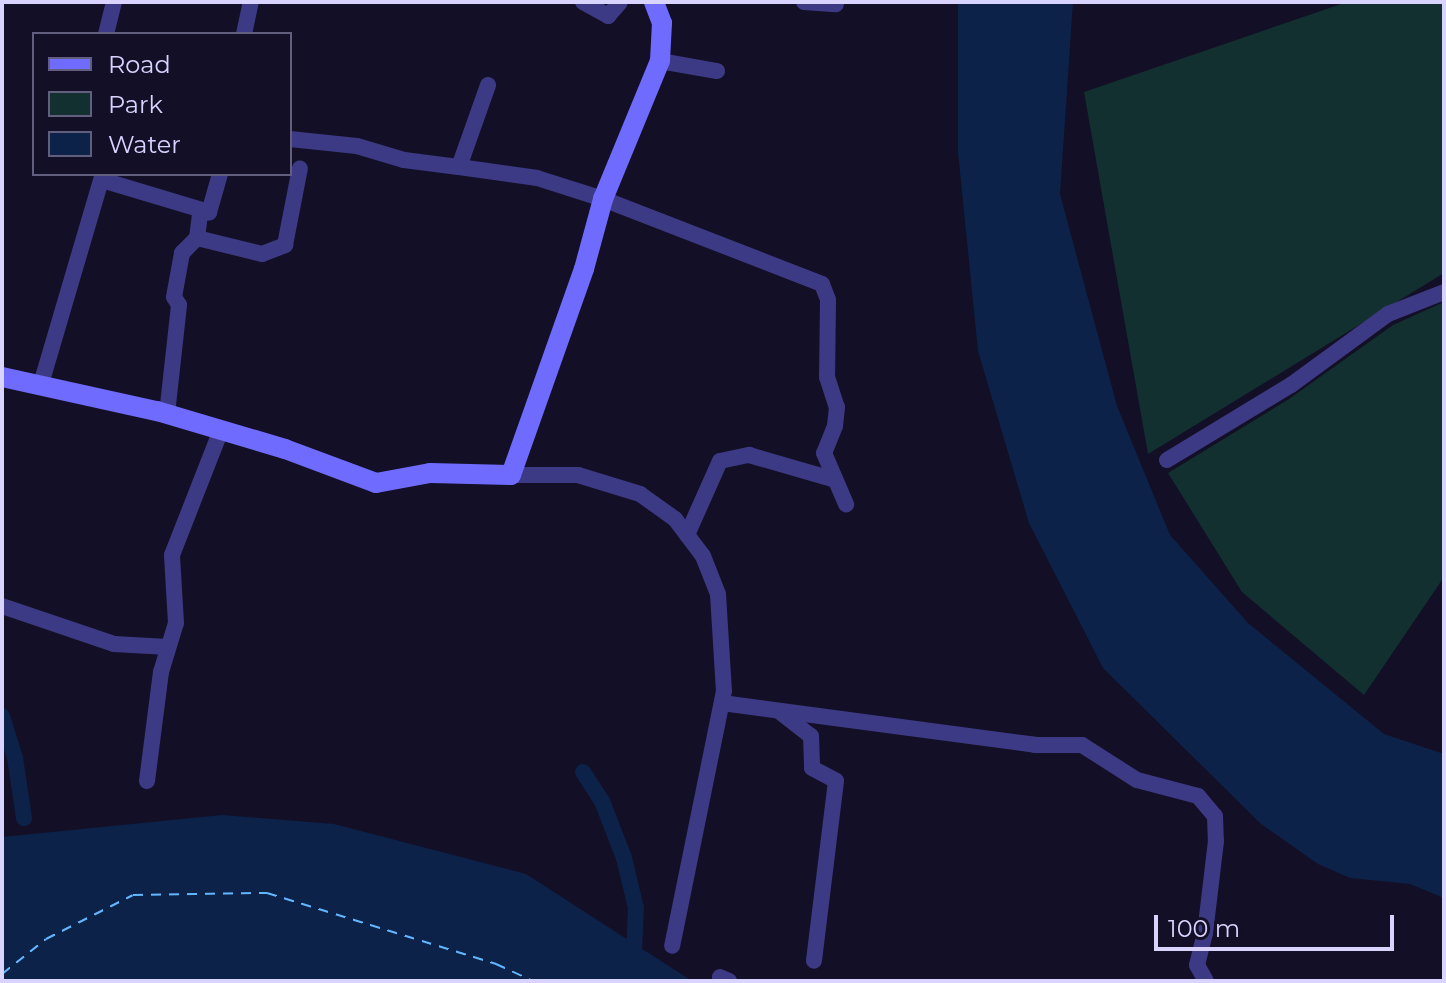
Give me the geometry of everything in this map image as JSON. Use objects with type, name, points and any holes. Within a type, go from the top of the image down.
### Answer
[{"type":"street","points":[[106,32],[114,2]]},
{"type":"street","points":[[244,32],[251,2]]},
{"type":"street","points":[[583,2],[608,16],[620,2]]},
{"type":"street","points":[[511,475],[584,269],[603,199],[660,61],[662,23],[655,2]]},
{"type":"street","points":[[804,2],[836,4]]},
{"type":"street","points":[[660,61],[717,71]]},
{"type":"street","points":[[459,167],[488,85]]},
{"type":"street","points":[[292,139],[357,146],[404,160],[537,178],[603,199],[822,284],[828,300],[827,377],[837,407],[835,426],[824,453],[832,479],[846,504]]},
{"type":"street","points":[[197,238],[262,254],[285,245],[300,168]]},
{"type":"street","points":[[209,212],[219,176]]},
{"type":"street","points":[[41,384],[102,177],[209,212]]},
{"type":"street","points":[[167,414],[179,305],[174,297],[182,253],[197,238],[200,214],[209,212]]},
{"type":"street","points":[[1167,460],[1291,385],[1388,314],[1444,292]]},
{"type":"street","points":[[2,377],[167,414],[376,483],[430,473],[578,475],[628,490],[675,519],[703,556],[718,594],[723,631],[722,703],[672,946]]},
{"type":"street","points":[[147,781],[161,672],[176,623],[172,555],[221,430]]},
{"type":"street","points":[[687,535],[720,461],[749,455],[832,479]]},
{"type":"street","points":[[2,606],[114,644],[168,647]]},
{"type":"street","points":[[722,703],[780,712],[839,716],[1035,745],[1082,745],[1137,780],[1198,796],[1215,816],[1216,841],[1205,933],[1197,965],[1206,981]]},
{"type":"street","points":[[780,712],[811,736],[812,768],[836,781],[814,961]]},
{"type":"green space","points":[[1347,2],[1444,2],[1444,273],[1148,454],[1084,92]]},
{"type":"green space","points":[[1444,302],[1444,577],[1364,695],[1242,592],[1168,473],[1289,399],[1393,325]]},
{"type":"water","points":[[958,2],[1073,2],[1060,194],[1117,406],[1170,535],[1248,623],[1384,734],[1444,754],[1444,898],[1410,884],[1350,878],[1318,864],[1261,824],[1103,668],[1029,523],[978,351],[958,152]]},
{"type":"water","points":[[222,815],[334,824],[526,874],[692,981],[2,981],[2,837]]},
{"type":"waterway","points":[[2,716],[15,758],[24,818]]},
{"type":"waterway","points":[[583,772],[602,801],[624,858],[636,908],[634,951]]},
{"type":"ferry route","points":[[2,974],[46,939],[133,895],[267,893],[496,964],[533,981]]}]
